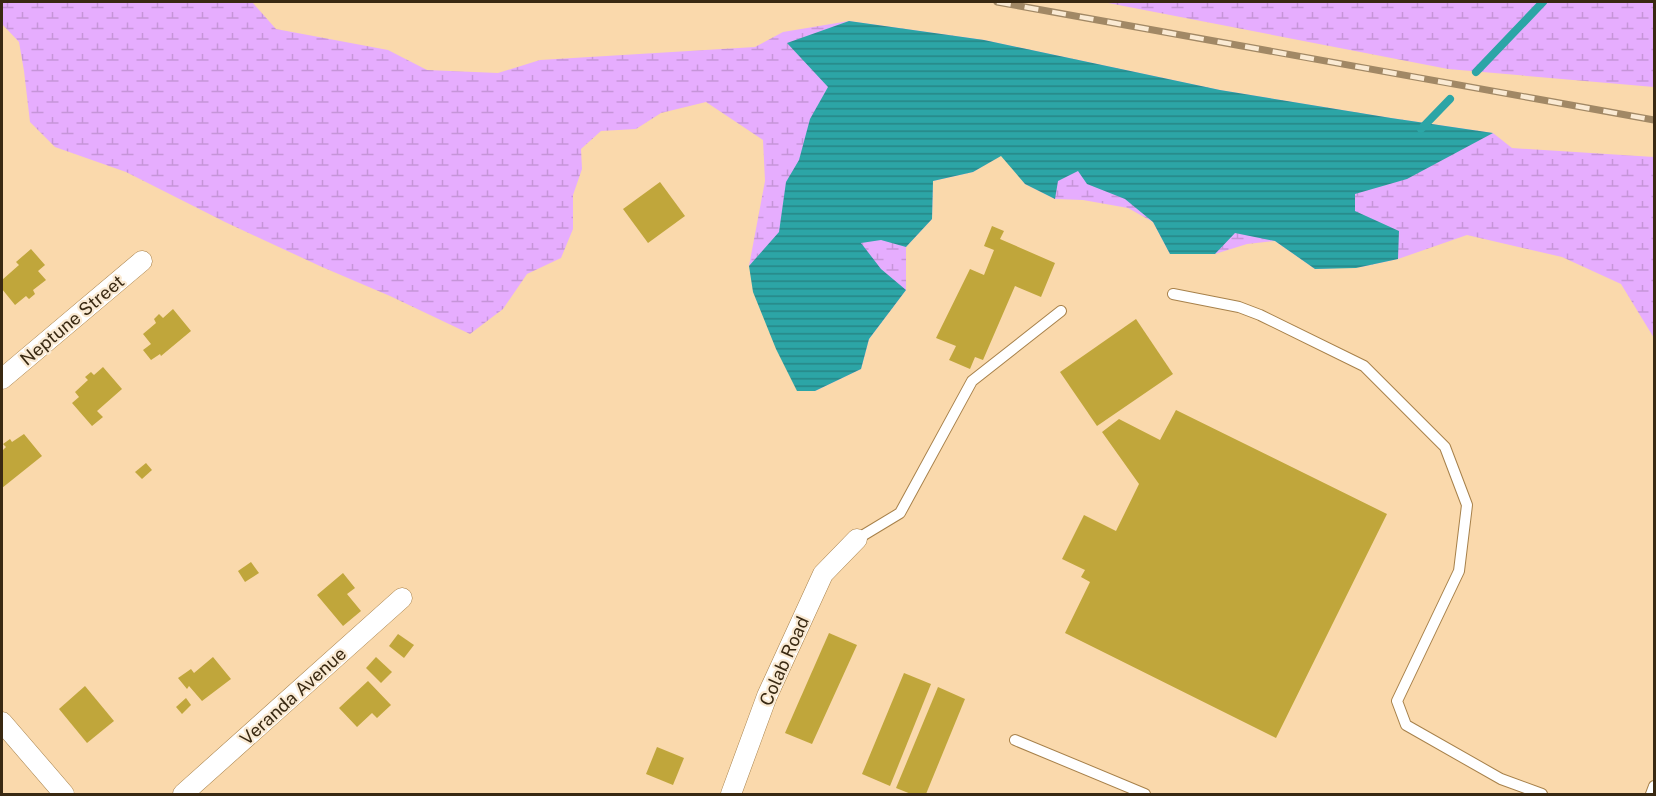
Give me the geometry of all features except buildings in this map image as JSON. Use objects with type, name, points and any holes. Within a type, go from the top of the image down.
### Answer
[{"type":"street","name":"Neptune Street","points":[[2,379],[142,261]]},
{"type":"street","name":"Colab Road","points":[[731,795],[767,696],[823,574],[857,539]]},
{"type":"street","name":"Veranda Avenue","points":[[183,795],[402,598]]},
{"type":"street","points":[[2,722],[64,795]]},
{"type":"lane","points":[[1173,294],[1239,307],[1364,366],[1445,447],[1467,505],[1459,571],[1397,701],[1406,725],[1501,779],[1542,795]]},
{"type":"lane","points":[[857,539],[900,513],[972,381],[1061,311]]},
{"type":"lane","points":[[1015,740],[1145,795]]},
{"type":"lane","points":[[1651,795],[1654,786]]},
{"type":"green space","points":[[2,2],[252,2],[276,29],[388,50],[427,70],[498,73],[540,60],[755,47],[783,32],[849,21],[984,40],[1220,90],[1493,133],[1512,148],[1654,157],[1654,338],[1621,284],[1562,257],[1467,235],[1398,259],[1361,267],[1315,269],[1275,241],[1247,244],[1215,254],[1170,254],[1153,222],[1128,208],[1083,200],[1055,199],[1025,184],[1002,155],[973,172],[933,181],[932,219],[906,247],[906,290],[869,339],[861,369],[815,391],[749,266],[765,181],[763,140],[706,102],[661,113],[636,129],[601,131],[581,149],[582,169],[573,195],[573,229],[561,258],[527,274],[503,309],[470,334],[225,222],[126,172],[55,147],[30,122],[19,42],[2,24]]},
{"type":"green space","points":[[1103,2],[1654,2],[1654,87],[1448,69]]},
{"type":"water","points":[[849,21],[984,40],[1220,90],[1493,133],[1407,179],[1355,194],[1355,211],[1399,231],[1398,259],[1356,268],[1315,269],[1275,241],[1235,233],[1215,254],[1170,254],[1153,222],[1125,199],[1087,184],[1078,171],[1058,181],[1055,199],[1025,184],[1001,156],[973,172],[933,181],[932,219],[906,247],[881,240],[861,243],[881,269],[906,290],[869,339],[861,369],[815,391],[797,391],[776,349],[753,292],[749,266],[779,232],[786,182],[799,160],[810,119],[828,87],[787,43]]},
{"type":"waterway","points":[[1476,72],[1543,2]]},
{"type":"waterway","points":[[1421,129],[1450,99]]},
{"type":"railway","points":[[997,2],[1654,120]]}]
